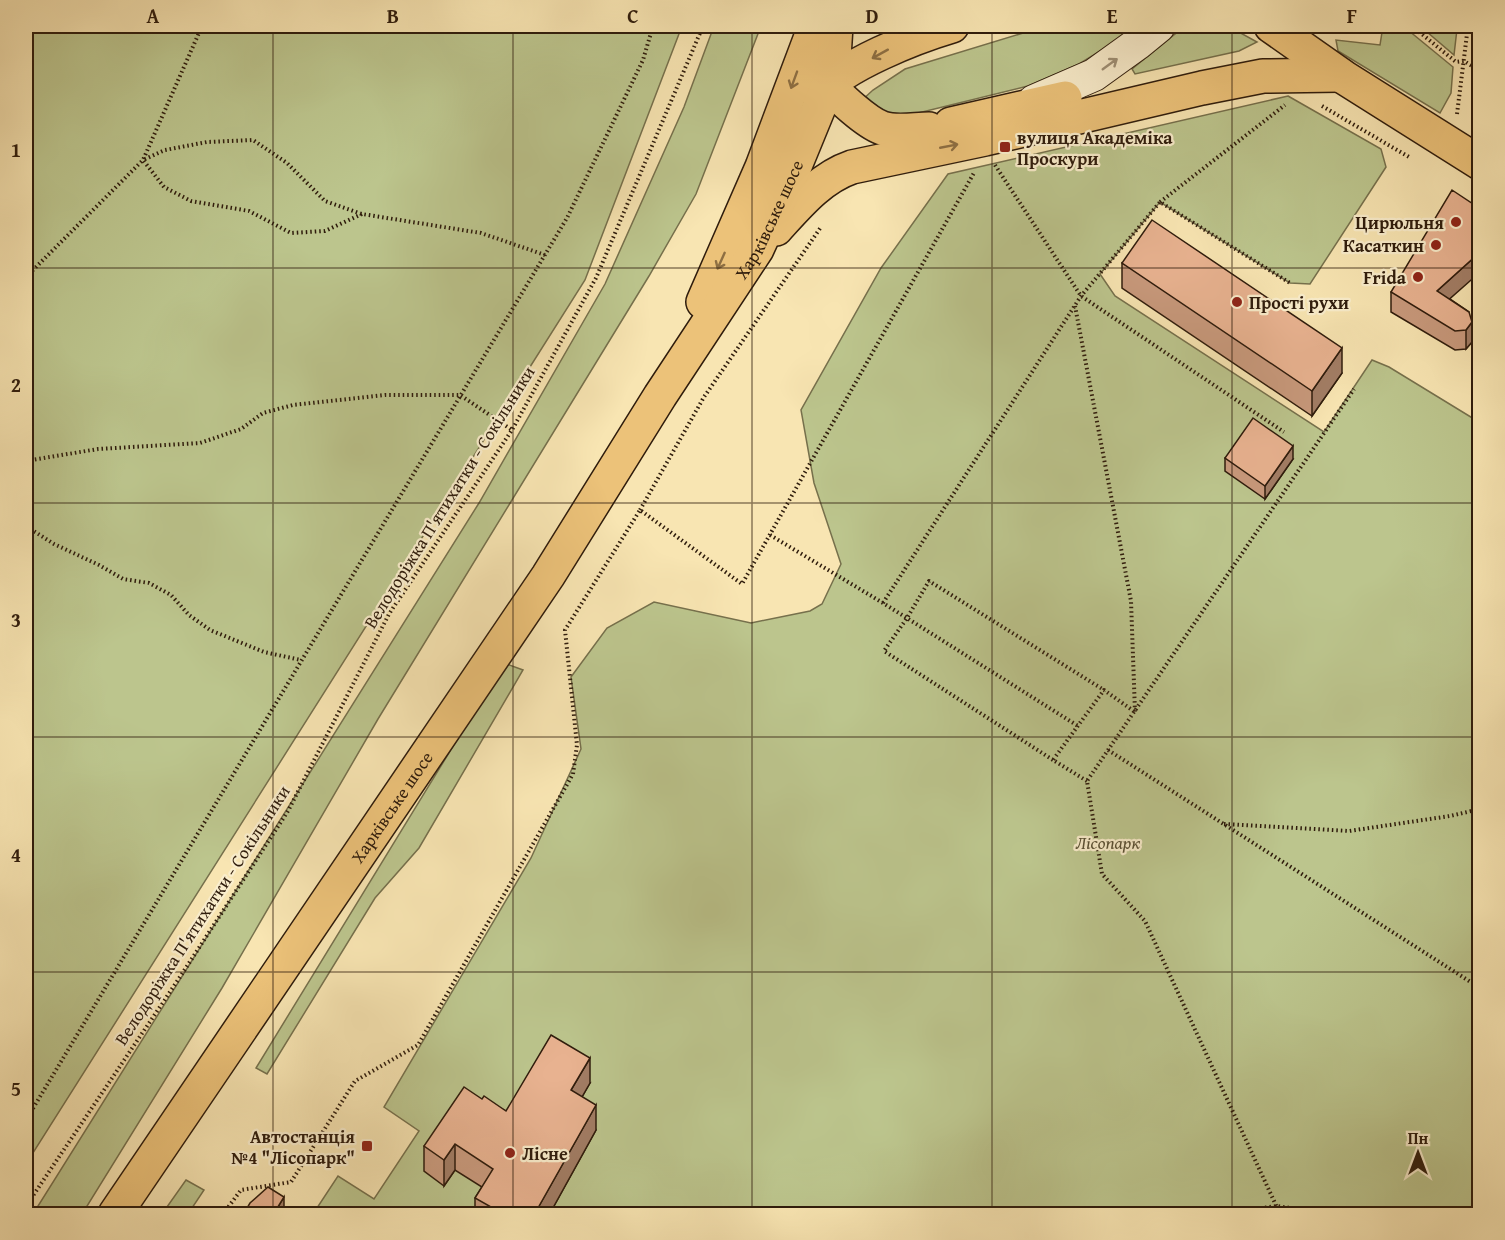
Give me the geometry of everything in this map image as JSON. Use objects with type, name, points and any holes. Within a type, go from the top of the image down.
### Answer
[{"type":"main road","name":"Харківське шосе","points":[[660,396],[762,167],[815,26]]},
{"type":"main road","points":[[823,26],[824,60],[829,82],[848,103],[866,119],[883,129],[929,129]]},
{"type":"main road","name":"Харківське шосе","points":[[115,1215],[548,576],[660,396],[757,249],[795,166],[829,82],[834,57],[836,26]]},
{"type":"main road","points":[[762,167],[829,82],[932,27]]},
{"type":"main road","points":[[1275,27],[1340,75],[1479,162]]},
{"type":"main road","points":[[757,249],[810,193],[836,172],[883,147],[929,129],[1019,107],[1258,61],[1300,63],[1340,75]]},
{"type":"main road","points":[[836,172],[867,163],[985,139],[1263,76],[1340,75]]},
{"type":"street","points":[[1019,107],[1094,75],[1159,26]]},
{"type":"lane","points":[[1479,391],[1479,398]]},
{"type":"path","points":[[26,75],[33,26]]},
{"type":"path","points":[[26,277],[142,160],[202,26]]},
{"type":"path","points":[[26,1120],[567,218],[643,60],[653,26]]},
{"type":"path","name":"Велодоріжка П'ятихатки - Сокільники","points":[[26,1206],[288,811],[389,614],[512,430],[596,278],[704,26]]},
{"type":"path","points":[[1412,26],[1456,62],[1464,61],[1479,71]]},
{"type":"path","points":[[1457,116],[1468,26]]},
{"type":"path","points":[[1317,103],[1419,162]]},
{"type":"path","points":[[883,603],[1081,296],[1160,202],[1287,104]]},
{"type":"path","points":[[142,160],[165,150],[207,142],[253,140],[287,163],[325,201],[362,214],[481,233],[545,255]]},
{"type":"path","points":[[142,160],[164,188],[191,201],[249,211],[291,233],[325,231],[362,214]]},
{"type":"path","points":[[992,160],[1081,296],[1284,432]]},
{"type":"path","points":[[640,510],[742,584],[980,161]]},
{"type":"path","points":[[1160,202],[1290,283]]},
{"type":"path","points":[[223,1215],[241,1190],[291,1182],[355,1081],[418,1045],[573,774],[577,745],[565,630],[640,510],[704,397],[826,219]]},
{"type":"path","points":[[1075,306],[1131,601],[1135,713]]},
{"type":"path","points":[[1280,1215],[1145,921],[1102,874],[1087,782],[1354,389]]},
{"type":"path","points":[[26,461],[98,449],[200,443],[241,429],[262,413],[293,405],[385,395],[460,396],[512,430]]},
{"type":"path","points":[[26,521],[32,530],[54,544],[123,579],[149,583],[171,595],[189,615],[210,630],[264,652],[301,660]]},
{"type":"path","points":[[770,535],[1078,726]]},
{"type":"path","points":[[1087,782],[884,651],[929,581],[1104,690],[1135,713]]},
{"type":"path","points":[[1053,760],[1104,690]]},
{"type":"path","points":[[1108,750],[1479,988]]},
{"type":"path","points":[[1224,824],[1349,831],[1479,810]]},
{"type":"path","points":[[1216,1215],[1277,1206],[1329,1215]]},
{"type":"green space","points":[[26,26],[682,26],[585,280],[26,1164]]},
{"type":"green space","points":[[714,26],[761,26],[696,194],[649,276],[378,719],[222,988],[84,1211],[80,1214],[33,1214],[479,503],[605,284],[684,107]]},
{"type":"green space","points":[[1046,26],[1138,26],[1079,64],[1028,86],[910,115],[877,118],[860,102],[873,90],[905,69]]},
{"type":"green space","points":[[1185,26],[1228,26],[1257,42],[1239,51],[1135,74],[1132,69]]},
{"type":"green space","points":[[1383,26],[1403,26],[1453,67],[1451,93],[1440,113],[1338,51],[1336,40],[1380,45]]},
{"type":"green space","points":[[1420,26],[1457,29],[1454,55]]},
{"type":"green space","name":"Лісопарк","points":[[1288,96],[1381,149],[1386,167],[1310,284],[1290,283],[1160,202],[1100,274],[1115,296],[1324,432],[1372,360],[1389,367],[1479,422],[1479,1214],[313,1214],[338,1176],[374,1199],[419,1131],[384,1107],[531,858],[581,749],[571,677],[607,628],[654,602],[751,623],[810,611],[822,604],[841,564],[814,483],[801,410],[881,268],[948,174]]},
{"type":"green space","points":[[504,663],[523,670],[419,848],[375,898],[267,1074],[256,1068]]},
{"type":"green space","points":[[186,1180],[204,1190],[188,1214],[162,1214]]},
{"type":"building","points":[[1452,190],[1479,208],[1479,253],[1437,291],[1469,312],[1472,322],[1466,330],[1455,331],[1391,292]]},
{"type":"building","points":[[1152,220],[1342,348],[1312,391],[1122,263]]},
{"type":"building","points":[[1253,418],[1293,446],[1265,486],[1225,458]]},
{"type":"building","name":"Лісне","points":[[551,1035],[590,1058],[571,1090],[596,1105],[534,1215],[505,1215],[475,1198],[493,1169],[455,1144],[444,1160],[424,1146],[464,1087],[482,1099],[484,1096],[506,1111]]},
{"type":"building","points":[[268,1187],[284,1197],[273,1215],[243,1215],[250,1203]]},
{"type":"place","name":"вулиця Академіка Проскури","points":[[1005,147]]},
{"type":"place","name":"Цирюльня","points":[[1456,222]]},
{"type":"place","name":"Касаткин","points":[[1436,245]]},
{"type":"place","name":"Frida","points":[[1418,277]]},
{"type":"place","name":"Прості рухи","points":[[1237,302]]},
{"type":"place","name":"Автостанція №4 \"Лісопарк\"","points":[[367,1146]]},
{"type":"place","name":"Лісне","points":[[510,1153]]}]
